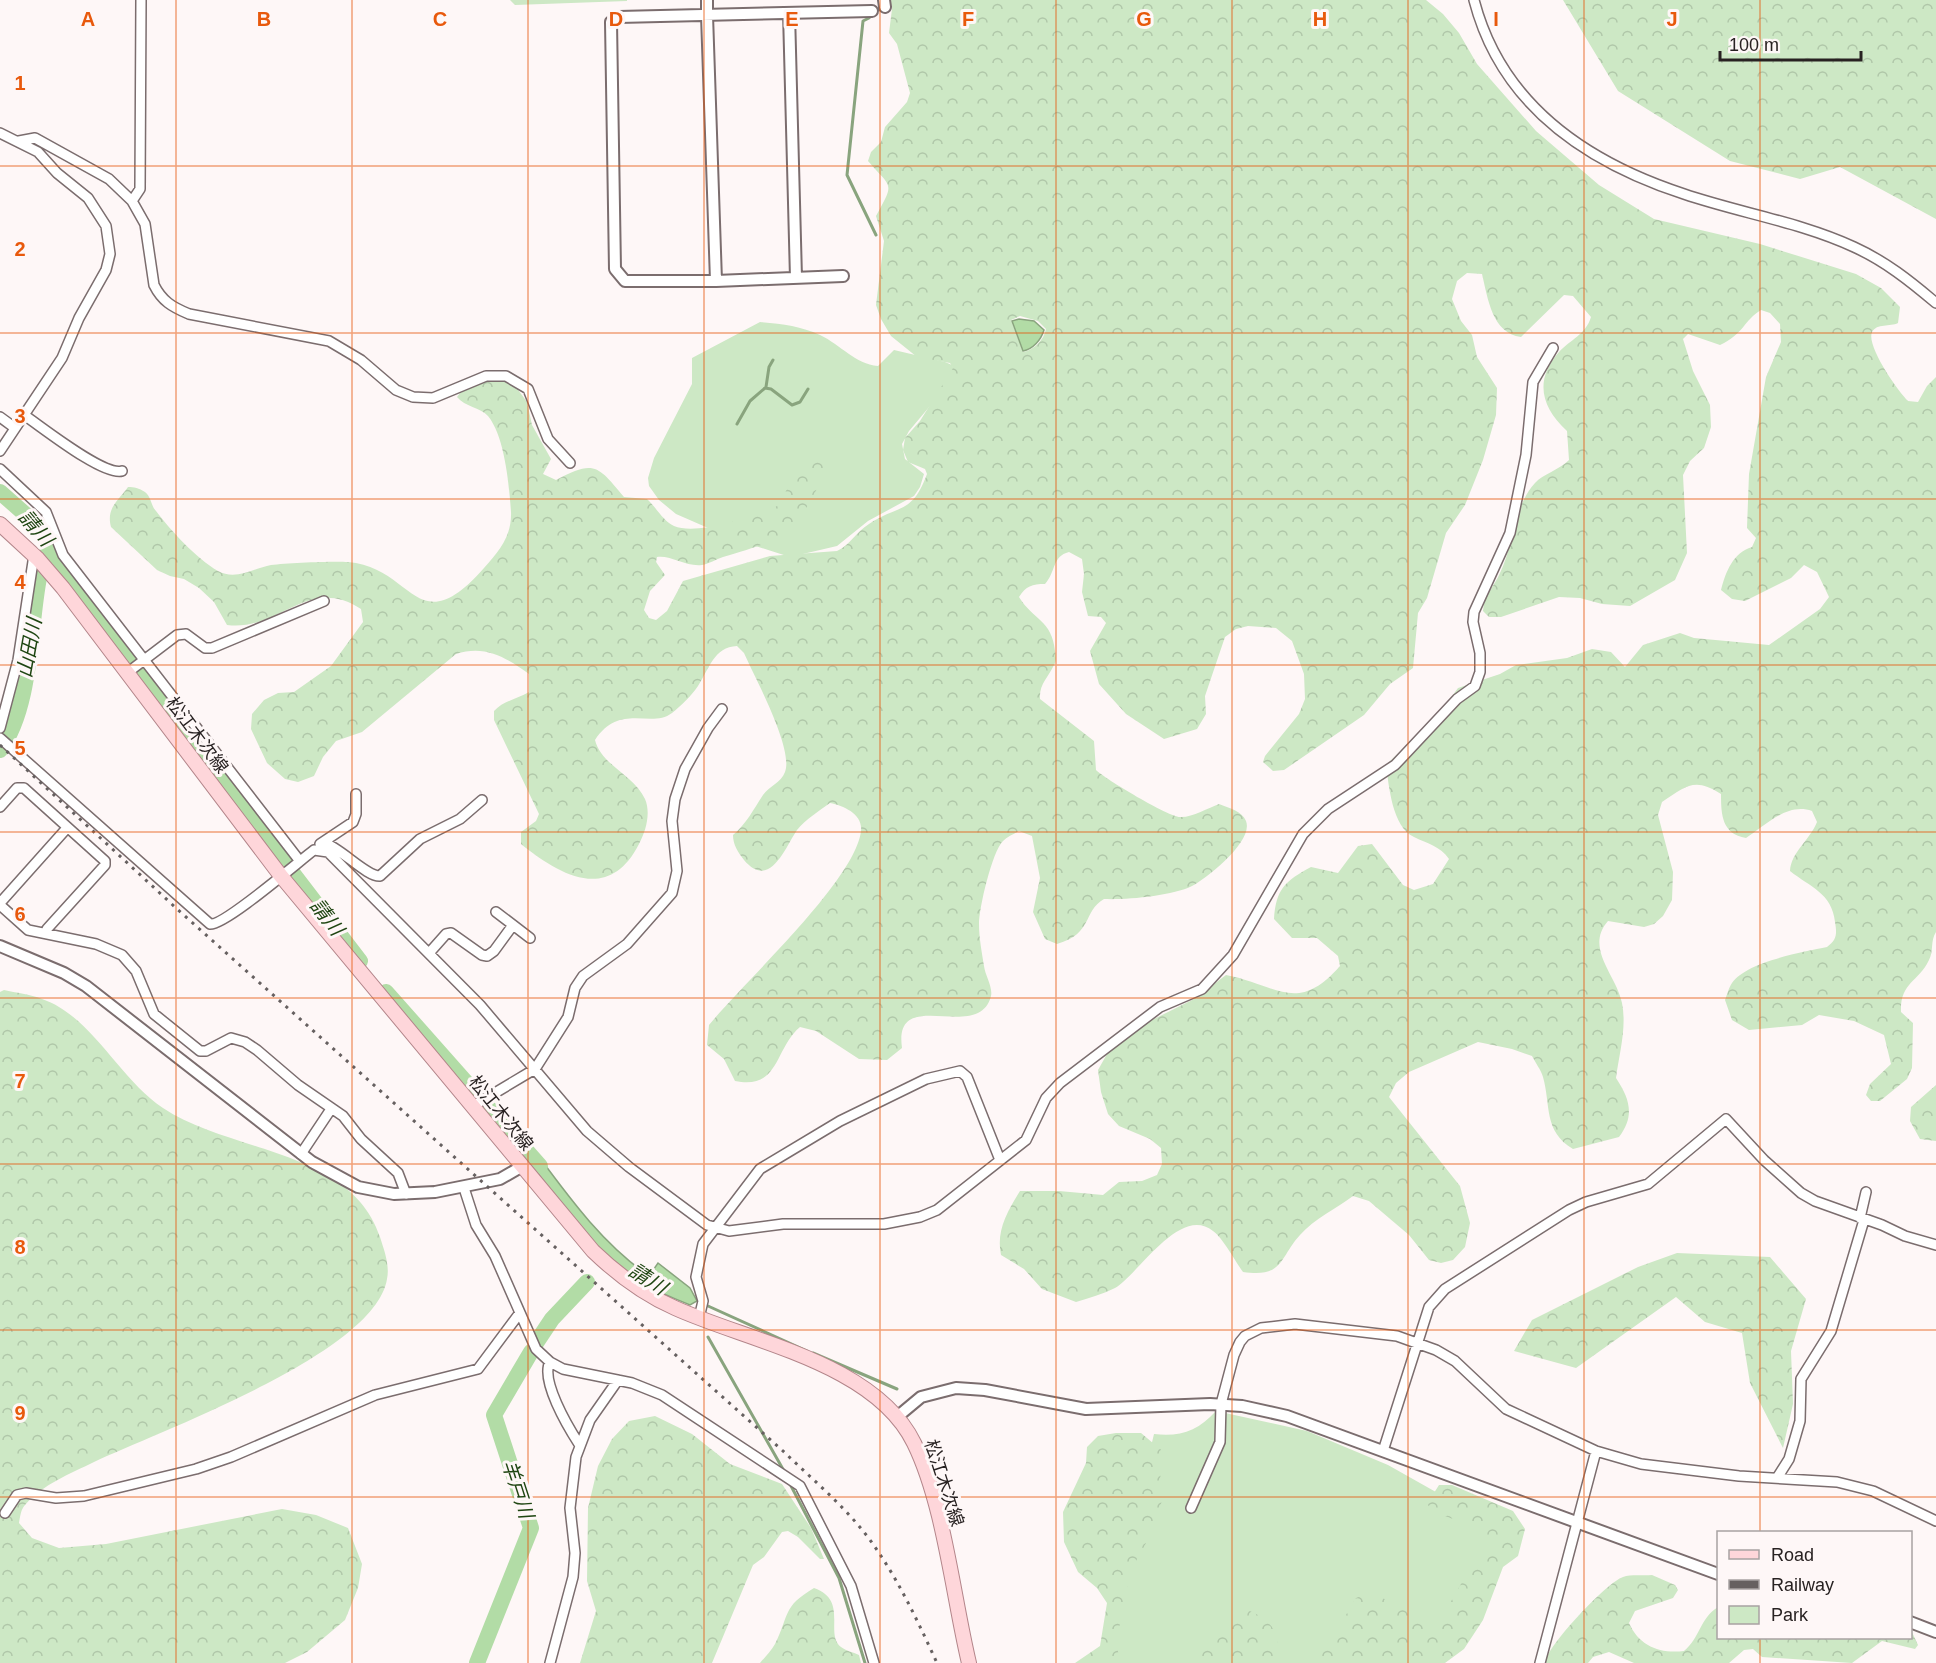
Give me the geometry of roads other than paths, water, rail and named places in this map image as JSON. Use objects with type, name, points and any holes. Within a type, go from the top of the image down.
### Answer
[{"type":"main road","name":"松江木次線","points":[[0,524],[48,570],[130,671],[281,876],[476,1104],[521,1167],[578,1236],[613,1271],[653,1298],[831,1369],[860,1384],[897,1417],[914,1443],[924,1471],[939,1523],[969,1663]]},
{"type":"street","points":[[132,201],[140,189],[141,0]]},
{"type":"street","points":[[707,0],[716,281]]},
{"type":"street","points":[[1474,0],[1481,27],[1492,52],[1517,91],[1554,126],[1586,147],[1626,171],[1659,185],[1852,246],[1895,270],[1936,303]]},
{"type":"street","points":[[843,276],[716,281],[625,281],[615,269],[610,22],[619,17],[873,11]]},
{"type":"street","points":[[789,13],[796,278]]},
{"type":"street","points":[[0,133],[19,141],[44,157],[57,173],[95,206],[106,226],[110,254],[106,270],[86,305],[62,358],[0,451]]},
{"type":"street","points":[[19,141],[31,137],[41,141],[69,159],[109,178],[132,201],[145,224],[154,285],[158,294],[172,307],[189,314],[329,341],[361,360],[396,390],[413,396],[433,398],[486,376],[506,376],[528,389],[548,439],[570,463]]},
{"type":"street","points":[[314,850],[323,849],[333,855],[430,952],[600,1144],[707,1225],[729,1231],[783,1224],[884,1224],[920,1217],[937,1210],[1026,1140],[1046,1098],[1060,1083],[1160,1007],[1202,989],[1233,955],[1303,834],[1328,809],[1395,765],[1457,699],[1475,686],[1480,672],[1480,653],[1473,622],[1474,612],[1510,532],[1526,455],[1533,382],[1553,348]]},
{"type":"street","points":[[24,415],[95,462],[114,471],[122,471]]},
{"type":"street","points":[[0,417],[15,428]]},
{"type":"street","points":[[0,469],[46,512],[63,555],[299,860]]},
{"type":"street","points":[[0,728],[18,660],[36,557]]},
{"type":"street","points":[[130,671],[177,635],[186,634],[205,648],[212,648],[324,601]]},
{"type":"street","points":[[476,1104],[535,1069],[568,1017],[575,988],[583,975],[627,944],[672,893],[677,871],[672,812],[675,799],[685,769],[722,709]]},
{"type":"street","points":[[4,741],[210,924],[219,922],[323,842],[353,822],[356,814],[356,794]]},
{"type":"street","points":[[0,807],[17,788],[24,788],[105,861],[105,865],[47,929],[47,933]]},
{"type":"street","points":[[323,842],[343,851],[370,875],[380,876],[420,839],[460,819],[482,800]]},
{"type":"street","points":[[67,828],[0,904],[28,930],[96,944],[122,954],[136,970],[154,1014],[200,1051],[226,1038],[237,1038],[343,1116],[361,1139],[398,1173],[406,1194]]},
{"type":"street","points":[[496,912],[530,939]]},
{"type":"street","points":[[430,952],[446,934],[451,933],[482,955],[487,956],[494,951],[513,925]]},
{"type":"street","points":[[0,946],[64,973],[86,986],[301,1154],[328,1172],[358,1187],[379,1192],[406,1194],[464,1188],[500,1179],[521,1167]]},
{"type":"street","points":[[699,1318],[703,1301],[696,1277],[703,1244],[753,1176],[769,1163],[840,1121],[926,1079],[951,1071],[960,1071],[967,1077],[1000,1160]]},
{"type":"street","points":[[301,1154],[332,1109]]},
{"type":"street","points":[[1383,1451],[1426,1312],[1445,1289],[1569,1210],[1586,1202],[1648,1184],[1726,1119],[1764,1160],[1801,1193],[1815,1201],[1905,1236],[1936,1245]]},
{"type":"street","points":[[464,1188],[476,1225],[495,1256],[536,1349],[550,1362],[574,1372],[618,1380],[662,1395],[800,1486],[851,1586],[874,1663]]},
{"type":"street","points":[[1777,1478],[1789,1459],[1800,1421],[1800,1379],[1831,1331],[1862,1219],[1866,1192]]},
{"type":"street","points":[[5,1513],[17,1495],[26,1493],[57,1498],[84,1496],[196,1468],[231,1457],[375,1395],[478,1369],[519,1314]]},
{"type":"street","points":[[1191,1509],[1220,1442],[1221,1404],[1240,1342],[1245,1336],[1261,1328],[1306,1324],[1397,1336],[1416,1341],[1455,1360],[1506,1409],[1596,1451],[1641,1464],[1837,1482],[1873,1491],[1936,1521]]},
{"type":"street","points":[[550,1362],[547,1377],[566,1422],[579,1444]]},
{"type":"street","points":[[549,1663],[573,1577],[575,1553],[570,1508],[579,1444],[590,1420],[618,1380]]},
{"type":"street","points":[[897,1417],[921,1397],[956,1388],[985,1390],[1086,1409],[1221,1404],[1287,1416],[1717,1573]]},
{"type":"street","points":[[1540,1663],[1596,1451]]},
{"type":"street","points":[[1912,1622],[1936,1632]]},
{"type":"water","points":[[1019,319],[1034,321],[1044,330],[1036,344],[1023,351],[1012,321]]},
{"type":"water","points":[[531,1146],[585,1216],[631,1263],[649,1276],[658,1263],[690,1288],[697,1301],[690,1305],[646,1285],[616,1264],[601,1250],[573,1219],[522,1153]]},
{"type":"waterway","points":[[869,18],[863,21],[847,175],[876,235]]},
{"type":"waterway","points":[[766,387],[769,367],[773,360]]},
{"type":"waterway","points":[[737,424],[750,401],[765,388],[771,389],[792,405],[800,402],[808,389]]},
{"type":"waterway","name":"請川","points":[[0,492],[43,530],[48,544],[200,752],[360,961]]},
{"type":"waterway","name":"山田川","points":[[0,750],[10,732],[24,690],[39,578],[47,551]]},
{"type":"waterway","name":"山田川","points":[[5,734],[9,738]]},
{"type":"waterway","name":"請川","points":[[386,992],[540,1166]]},
{"type":"waterway","name":"羊戸川","points":[[536,1343],[552,1319],[587,1282]]},
{"type":"waterway","points":[[708,1306],[807,1351]]},
{"type":"waterway","name":"請川","points":[[708,1337],[784,1471]]},
{"type":"waterway","name":"羊戸川","points":[[477,1663],[531,1528],[494,1415],[531,1352]]},
{"type":"waterway","points":[[813,1353],[897,1389]]},
{"type":"waterway","points":[[789,1482],[839,1578],[865,1663]]},
{"type":"railway","points":[[0,745],[176,908],[833,1498],[867,1536],[886,1563],[937,1663]]}]
